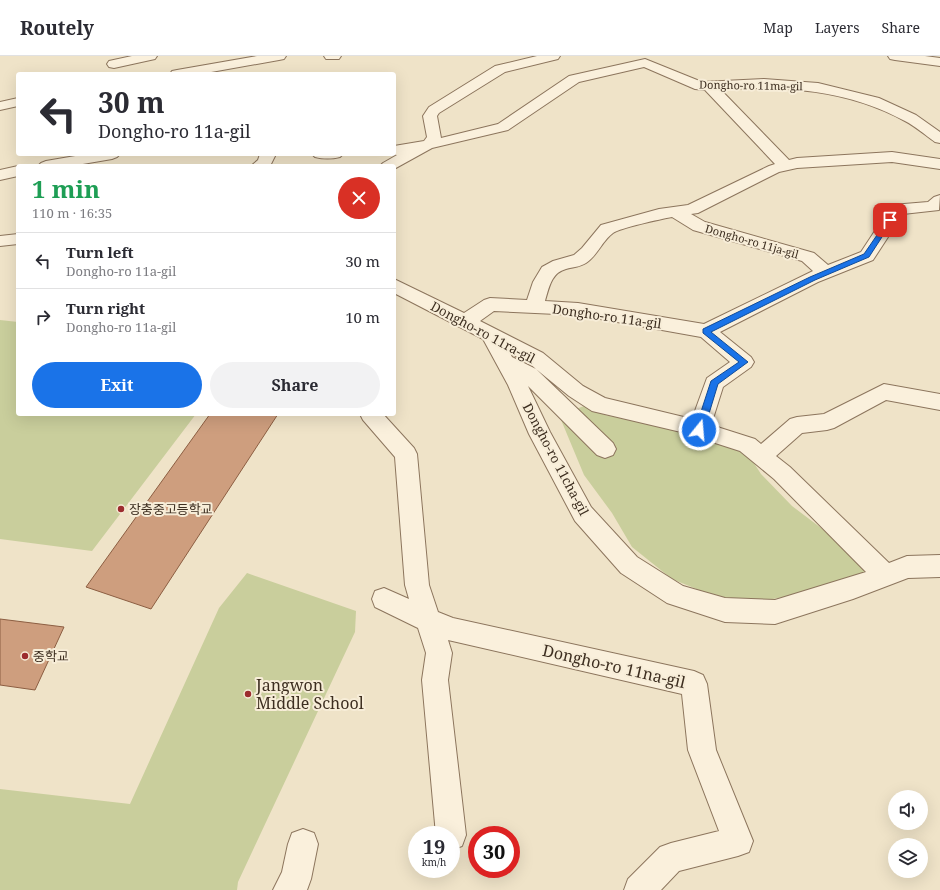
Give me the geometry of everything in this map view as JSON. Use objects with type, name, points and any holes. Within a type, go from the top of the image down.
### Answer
[{"type":"street","points":[[114,64],[150,56]]},
{"type":"street","points":[[190,72],[279,56]]},
{"type":"street","points":[[429,144],[434,137],[430,116],[434,110],[500,69],[553,56]]},
{"type":"street","points":[[895,56],[940,62]]},
{"type":"street","name":"Dongho-ro 11ma-gil","points":[[396,151],[503,127],[574,79],[640,60],[700,86],[764,83],[818,87],[874,101],[911,118],[940,139]]},
{"type":"street","points":[[708,85],[786,166]]},
{"type":"street","points":[[0,106],[16,102]]},
{"type":"street","name":"Dongho-ro 11ma-gil","points":[[392,164],[429,144]]},
{"type":"street","points":[[57,164],[101,156]]},
{"type":"street","name":"Dongho-ro 11ja-gil","points":[[535,306],[545,274],[556,265],[579,260],[593,248],[601,235],[607,229],[659,214],[692,209],[774,169],[797,163],[892,157],[940,164]]},
{"type":"street","points":[[0,175],[16,171]]},
{"type":"street","points":[[706,331],[827,273],[867,256],[898,209],[933,207],[940,200]]},
{"type":"street","name":"Dongho-ro 11ja-gil","points":[[675,212],[699,226],[808,257],[827,273]]},
{"type":"street","points":[[0,241],[16,239]]},
{"type":"street","name":"Dongho-ro 11ra-gil","points":[[396,287],[536,358],[576,391],[598,405],[681,424],[747,445],[761,456]]},
{"type":"street","name":"Dongho-ro 11a-gil","points":[[466,322],[490,304],[578,309],[706,331],[744,362],[714,383],[699,430]]},
{"type":"street","name":"Dongho-ro 11cha-gil","points":[[491,336],[518,385],[540,434],[583,514],[629,565],[676,595],[725,610],[775,612],[853,588],[907,567],[940,566]]},
{"type":"street","points":[[506,362],[529,374],[605,449]]},
{"type":"street","points":[[886,576],[782,472],[761,456],[797,425],[827,422],[884,392],[940,402]]},
{"type":"street","points":[[372,416],[406,454],[417,586],[439,653],[435,680],[450,826]]},
{"type":"street","name":"Dongho-ro 11na-gil","points":[[384,599],[428,620],[454,630],[694,684],[702,750],[738,840],[671,858],[639,890]]},
{"type":"street","points":[[288,890],[296,879],[303,844]]},
{"type":"green space","points":[[0,320],[16,322],[16,416],[194,416],[92,551],[0,539]]},
{"type":"green space","points":[[587,405],[605,415],[675,429],[746,451],[761,474],[792,506],[837,540],[867,573],[805,593],[767,600],[721,599],[672,579],[632,547],[612,513],[584,475],[559,415]]},
{"type":"green space","name":"Jangwon Middle School","points":[[247,573],[356,611],[355,632],[238,882],[237,890],[0,890],[0,789],[130,804],[219,608]]},
{"type":"building","points":[[209,416],[277,416],[151,609],[86,587]]},
{"type":"building","name":"중학교","points":[[0,619],[64,627],[35,690],[0,685]]},
{"type":"place","name":"장충중고등학교","points":[[121,509]]},
{"type":"place","name":"중학교","points":[[25,656]]},
{"type":"place","name":"Jangwon Middle School","points":[[248,694]]},
{"type":"route","points":[[699,430],[714,383],[744,362],[706,331],[812,278],[867,256],[890,220]]}]
